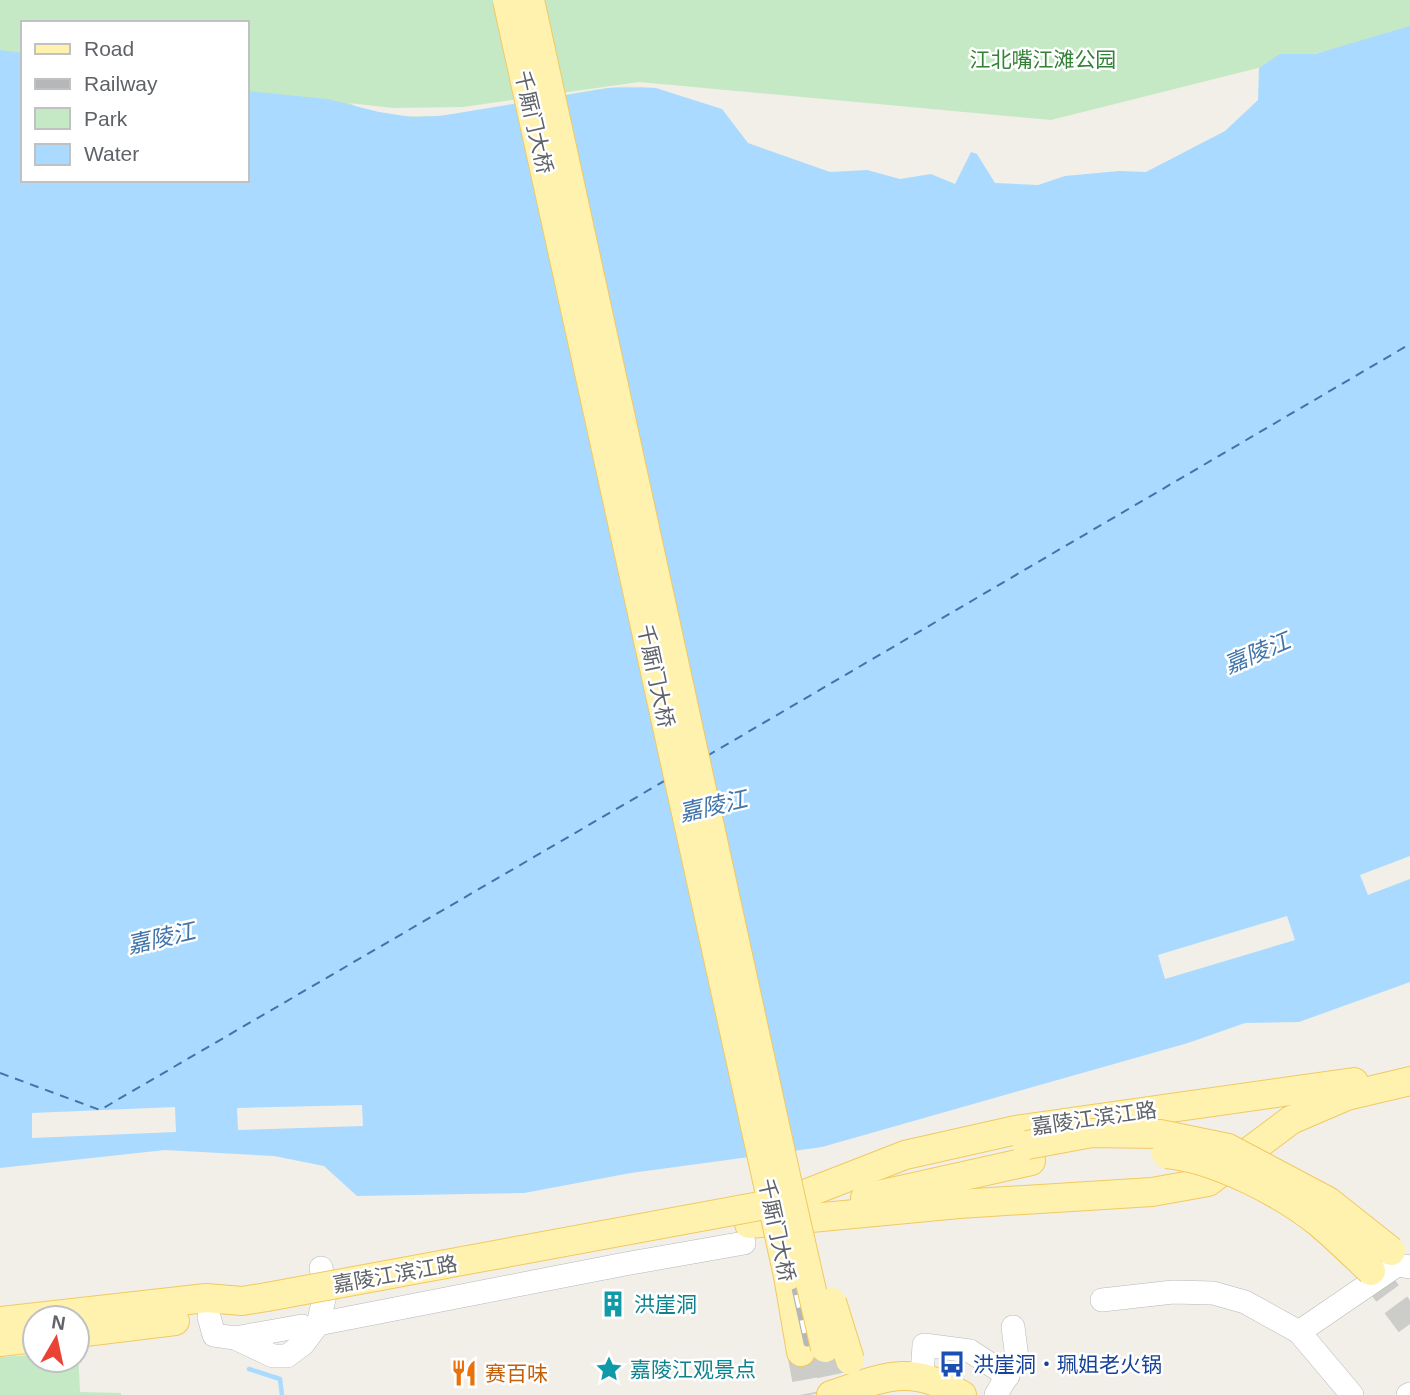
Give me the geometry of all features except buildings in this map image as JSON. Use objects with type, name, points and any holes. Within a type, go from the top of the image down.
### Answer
[{"type":"main road","points":[[493,0],[550,140]]},
{"type":"main road","name":"千厮门大桥","points":[[507,0],[550,140],[788,1198],[825,1282],[826,1353],[771,1198],[550,140],[530,0]]},
{"type":"main road","points":[[543,0],[550,140]]},
{"type":"main road","name":"嘉陵江滨江路","points":[[788,1198],[905,1155],[1016,1130],[1362,1081],[1410,1069]]},
{"type":"main road","name":"嘉陵江滨江路","points":[[0,1321],[206,1298],[270,1305],[959,1204],[1152,1192],[1208,1182],[1291,1120],[1348,1096],[1410,1081]]},
{"type":"main road","points":[[1269,1095],[1290,1105],[1291,1120]]},
{"type":"main road","name":"嘉陵江滨江路","points":[[91,1331],[209,1317],[270,1305],[1092,1133],[1160,1134],[1228,1148],[1328,1201],[1391,1263]]},
{"type":"main road","name":"嘉陵江滨江路","points":[[747,1234],[1031,1161],[1103,1149],[1172,1155],[1228,1170],[1391,1263]]},
{"type":"main road","points":[[0,1342],[21,1340]]},
{"type":"main road","points":[[831,1395],[901,1376],[922,1376],[944,1384],[962,1395]]},
{"type":"street","points":[[310,1325],[747,1234]]},
{"type":"street","points":[[1299,1332],[1397,1265],[1391,1263]]},
{"type":"street","points":[[209,1317],[214,1335],[234,1338],[274,1356],[287,1356],[303,1344],[326,1291],[321,1268]]},
{"type":"street","points":[[1102,1300],[1173,1292],[1213,1293],[1245,1302],[1299,1332],[1352,1395]]},
{"type":"street","points":[[922,1376],[925,1345],[970,1351],[1002,1385],[1017,1358],[1013,1326]]},
{"type":"green space","name":"江北嘴江滩公园","points":[[0,0],[1410,0],[1410,30],[1051,120],[639,82],[463,107],[393,108],[349,103],[377,112],[441,116],[608,88],[656,88],[0,575]]},
{"type":"green space","points":[[21,1356],[21,1374],[79,1374],[80,1392],[121,1395],[0,1395],[0,1357]]},
{"type":"water","name":"嘉陵江","points":[[1410,26],[1410,982],[1299,1022],[1245,1023],[1188,1043],[822,1147],[631,1173],[524,1193],[357,1196],[324,1166],[274,1156],[165,1150],[0,1168],[0,50],[21,53],[21,182],[248,182],[248,91],[327,99],[411,117],[440,116],[609,88],[656,88],[722,109],[748,143],[830,172],[867,170],[900,179],[931,174],[955,184],[971,152],[977,154],[995,183],[1038,185],[1065,176],[1119,171],[1146,172],[1225,131],[1258,100],[1259,68],[1280,54],[1315,54]]},
{"type":"pier","points":[[1410,856],[1410,879],[1368,895],[1360,875]]},
{"type":"pier","points":[[1287,916],[1295,940],[1165,979],[1158,955]]},
{"type":"pier","points":[[362,1105],[363,1126],[238,1130],[237,1108]]},
{"type":"pier","points":[[175,1107],[176,1132],[32,1138],[32,1113]]},
{"type":"waterway","points":[[249,1369],[280,1379],[282,1395]]},
{"type":"ferry route","points":[[707,756],[1410,344]]},
{"type":"ferry route","points":[[0,1073],[100,1110],[666,780]]},
{"type":"tunnel","points":[[1371,1271],[1410,1324]]},
{"type":"tunnel","points":[[825,1348],[835,1395]]},
{"type":"tunnel","points":[[801,1352],[809,1395]]},
{"type":"railway","points":[[511,0],[807,1343]]},
{"type":"place","name":"洪崖洞","points":[[613,1304]]},
{"type":"place","name":"洪崖洞‧珮姐老火锅","points":[[952,1364]]},
{"type":"place","name":"嘉陵江观景点","points":[[609,1369]]},
{"type":"place","name":"赛百味","points":[[464,1373]]}]
